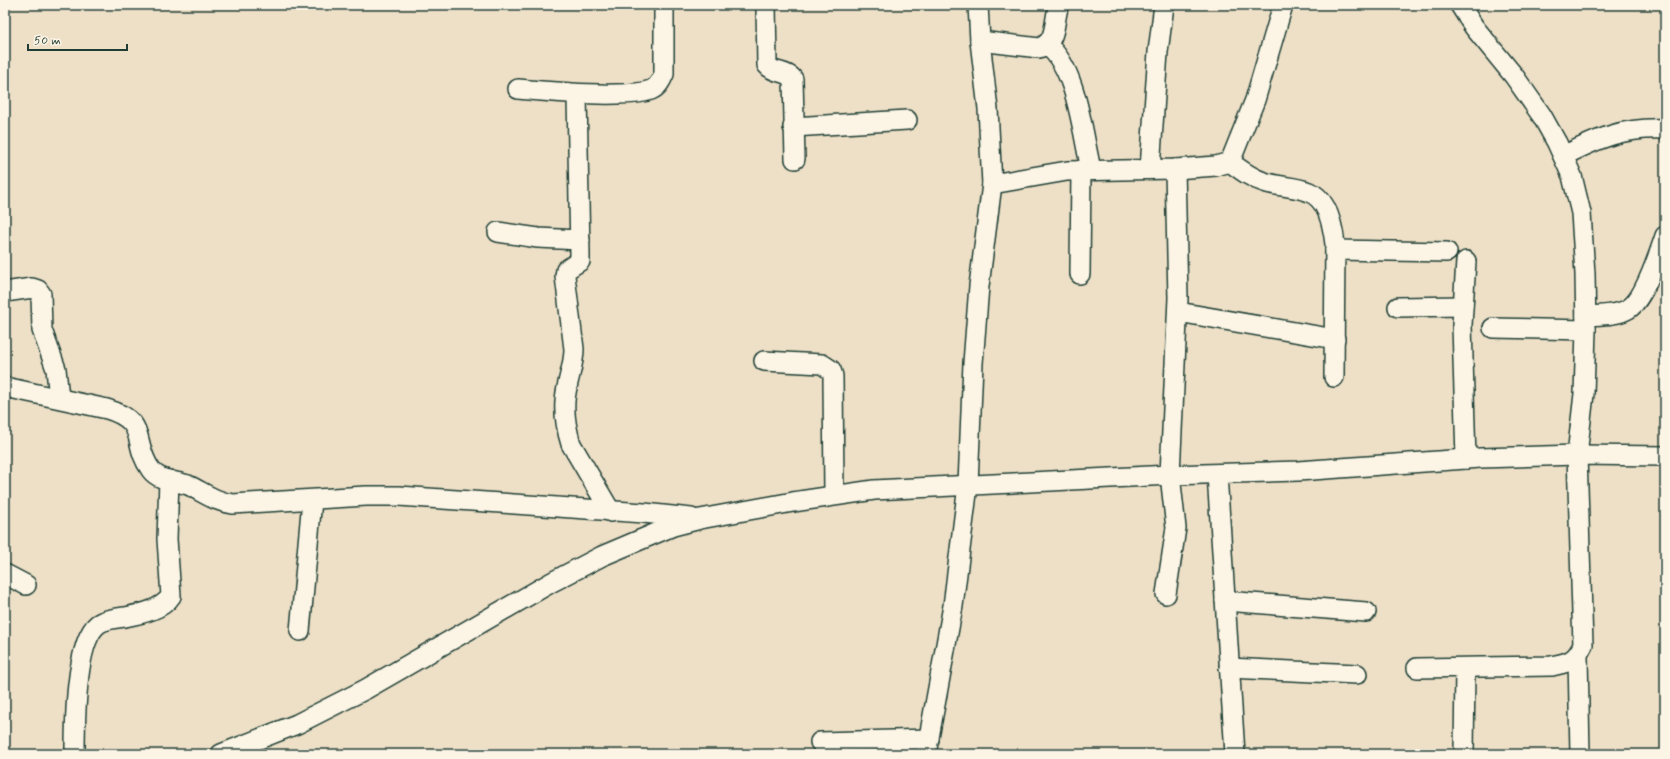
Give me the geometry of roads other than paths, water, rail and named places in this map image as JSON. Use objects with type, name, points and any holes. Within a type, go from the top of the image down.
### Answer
[{"type":"street","points":[[518,89],[577,94],[641,92],[652,90],[660,83],[665,65],[664,5]]},
{"type":"street","points":[[766,5],[767,65],[771,69],[786,73],[793,79],[795,159]]},
{"type":"street","points":[[820,742],[927,747],[953,606],[968,485],[973,363],[979,286],[992,184],[988,109],[980,41],[978,5]]},
{"type":"street","points":[[980,41],[1039,48],[1047,45],[1052,37],[1059,5]]},
{"type":"street","points":[[1150,169],[1156,72],[1164,5]]},
{"type":"street","points":[[1230,162],[1255,100],[1283,5]]},
{"type":"street","points":[[1460,5],[1474,27],[1514,76],[1542,116],[1572,176],[1581,212],[1585,274],[1586,323],[1584,394],[1577,455],[1583,646],[1578,657],[1580,754]]},
{"type":"street","points":[[1047,45],[1063,62],[1070,76],[1086,169],[1080,274]]},
{"type":"street","points":[[577,94],[580,261],[566,270],[565,276],[574,349],[574,360],[565,400],[566,423],[571,444],[610,512]]},
{"type":"street","points":[[794,127],[907,120]]},
{"type":"street","points":[[1563,156],[1607,135],[1625,131],[1665,129]]},
{"type":"street","points":[[992,184],[1016,178],[1086,169],[1174,169],[1216,166],[1230,162]]},
{"type":"street","points":[[1230,162],[1251,177],[1265,182],[1310,192],[1317,196],[1328,213],[1333,228],[1335,250],[1334,377]]},
{"type":"street","points":[[1166,594],[1176,528],[1170,475],[1178,312],[1174,169]]},
{"type":"street","points":[[498,232],[538,238],[580,240]]},
{"type":"street","points":[[1493,328],[1586,323],[1617,314],[1628,309],[1637,302],[1645,288],[1665,236]]},
{"type":"street","points":[[1335,250],[1447,252]]},
{"type":"street","points":[[1466,261],[1462,347],[1466,459]]},
{"type":"street","points":[[5,292],[32,288],[38,290],[41,294],[42,330],[56,369],[59,398]]},
{"type":"street","points":[[1398,307],[1463,306]]},
{"type":"street","points":[[1178,312],[1335,339]]},
{"type":"street","points":[[764,361],[822,364],[831,370],[833,376],[834,496]]},
{"type":"street","points":[[5,387],[59,398],[123,414],[135,426],[144,457],[151,470],[157,476],[186,485],[214,500],[233,504],[399,496],[610,512],[644,513],[700,519]]},
{"type":"street","points":[[221,754],[297,724],[366,690],[546,585],[602,556],[673,526],[700,519],[874,490],[1170,475],[1298,471],[1466,459],[1577,455],[1665,456]]},
{"type":"street","points":[[1217,474],[1235,754]]},
{"type":"street","points":[[74,754],[76,692],[84,653],[94,628],[104,621],[142,613],[167,601],[171,596],[167,539],[169,480]]},
{"type":"street","points":[[300,631],[312,500]]},
{"type":"street","points":[[5,574],[26,585]]},
{"type":"street","points":[[1225,601],[1366,612]]},
{"type":"street","points":[[1417,668],[1552,666],[1568,663],[1578,657]]},
{"type":"street","points":[[1230,668],[1357,674]]},
{"type":"street","points":[[1464,668],[1464,754]]}]
